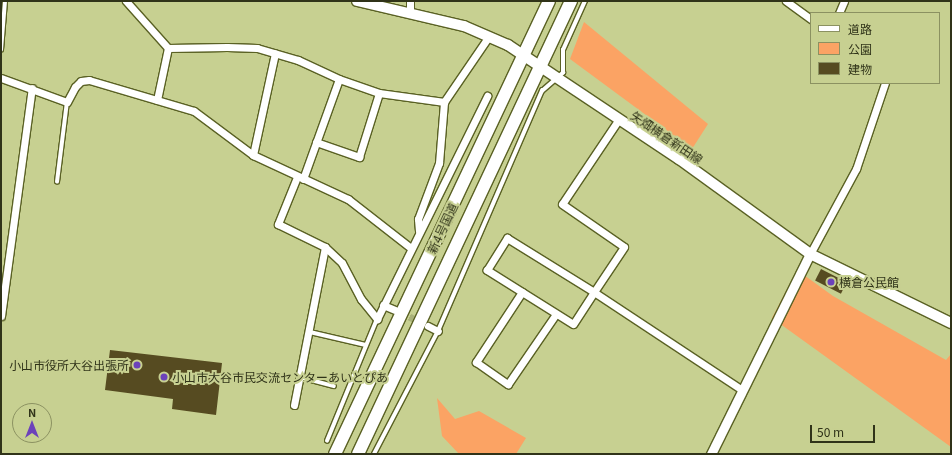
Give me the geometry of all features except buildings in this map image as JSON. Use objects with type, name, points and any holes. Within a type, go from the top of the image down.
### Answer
[{"type":"highway","name":"新4号国道","points":[[335,454],[549,1]]},
{"type":"highway","name":"新4号国道","points":[[358,454],[571,1]]},
{"type":"main road","name":"矢畑横倉新田線","points":[[357,1],[410,13],[489,36],[524,54],[541,64],[559,79],[810,254],[951,323]]},
{"type":"street","points":[[126,1],[168,48],[257,48],[275,53],[338,80],[379,93],[444,102]]},
{"type":"street","points":[[410,1],[410,13]]},
{"type":"street","points":[[786,1],[810,18]]},
{"type":"street","points":[[839,12],[844,1]]},
{"type":"street","points":[[419,233],[418,219],[439,163],[444,102],[489,36]]},
{"type":"street","points":[[157,100],[168,48]]},
{"type":"street","points":[[253,155],[275,53]]},
{"type":"street","points":[[1,78],[68,102],[78,84],[89,80],[194,111],[253,155],[348,199],[411,248]]},
{"type":"street","points":[[338,80],[316,142],[278,224],[325,246],[342,263],[361,299],[377,319],[487,96]]},
{"type":"street","points":[[711,454],[810,254],[856,169],[885,84]]},
{"type":"street","points":[[1,316],[32,88]]},
{"type":"street","points":[[316,142],[359,156],[379,93]]},
{"type":"street","points":[[618,119],[562,204],[624,247],[594,292],[573,324],[487,270],[507,238],[594,292],[742,390]]},
{"type":"street","points":[[294,405],[310,332],[325,246]]},
{"type":"street","points":[[522,292],[476,362],[508,384],[556,314]]},
{"type":"street","points":[[383,305],[395,310]]},
{"type":"street","points":[[428,326],[438,331]]},
{"type":"lane","points":[[1,50],[5,1]]},
{"type":"lane","points":[[374,454],[438,331],[542,91],[559,79],[563,73],[563,50],[585,1]]},
{"type":"lane","points":[[57,182],[68,102]]},
{"type":"lane","points":[[327,441],[377,319]]},
{"type":"lane","points":[[310,332],[366,345]]},
{"type":"lane","points":[[300,377],[334,386]]},
{"type":"green space","points":[[584,22],[708,124],[692,149],[570,59]]},
{"type":"green space","points":[[797,270],[833,296],[946,360],[951,354],[951,447],[772,318]]},
{"type":"green space","points":[[437,398],[455,419],[479,411],[526,438],[516,454],[459,454],[442,436]]},
{"type":"tunnel","points":[[400,312],[423,323]]},
{"type":"place","name":"横倉公民館","points":[[831,282]]},
{"type":"place","name":"小山市役所大谷出張所","points":[[137,365]]},
{"type":"place","name":"小山市大谷市民交流センターあいとぴあ","points":[[164,377]]}]
